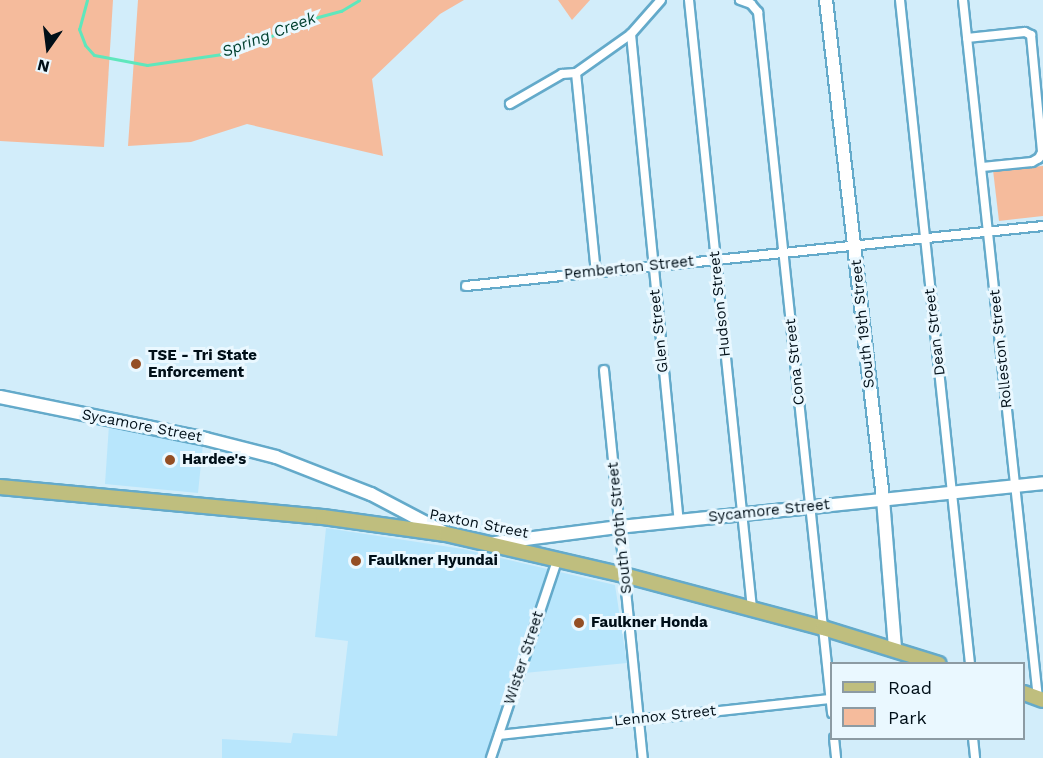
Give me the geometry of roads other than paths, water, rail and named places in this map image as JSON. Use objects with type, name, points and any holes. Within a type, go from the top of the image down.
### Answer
[{"type":"main road","name":"Paxton Street","points":[[0,487],[324,517],[495,543],[823,628],[936,662]]},
{"type":"main road","points":[[1025,694],[1041,699]]},
{"type":"street","points":[[510,104],[562,74],[576,73],[631,34],[661,0]]},
{"type":"street","name":"Hudson Street","points":[[689,0],[752,609]]},
{"type":"street","name":"Cona Street","points":[[740,0],[751,4],[758,12],[830,690]]},
{"type":"street","name":"South 19th Street","points":[[826,0],[883,499],[895,648]]},
{"type":"street","name":"Dean Street","points":[[900,0],[954,492],[970,662]]},
{"type":"street","name":"Rolleston Street","points":[[963,0],[1015,486],[1041,699]]},
{"type":"street","points":[[967,38],[1025,32],[1031,35],[1042,152],[1039,158],[1032,162],[982,167]]},
{"type":"street","name":"Glen Street","points":[[631,34],[652,266],[679,521]]},
{"type":"street","points":[[576,73],[596,272]]},
{"type":"street","name":"Pemberton Street","points":[[466,286],[1043,226]]},
{"type":"street","name":"South 20th Street","points":[[604,370],[643,758]]},
{"type":"street","name":"Sycamore Street","points":[[0,397],[206,439],[266,454],[370,494],[446,534]]},
{"type":"street","name":"Sycamore Street","points":[[495,543],[619,527],[1043,483]]},
{"type":"street","name":"Wister Street","points":[[491,758],[558,558]]},
{"type":"street","name":"Lennox Street","points":[[499,735],[830,699]]},
{"type":"street","points":[[834,740],[836,758]]},
{"type":"street","points":[[973,740],[975,758]]},
{"type":"waterway","name":"Spring Creek","points":[[87,0],[79,29],[85,45],[94,55],[147,65],[229,53],[318,17],[341,11],[359,0]]},
{"type":"place","name":"TSE - Tri State Enforcement","points":[[136,364]]},
{"type":"place","name":"Hardee's","points":[[170,460]]},
{"type":"place","name":"Faulkner Hyundai","points":[[356,561]]},
{"type":"place","name":"Faulkner Honda","points":[[579,623]]}]
